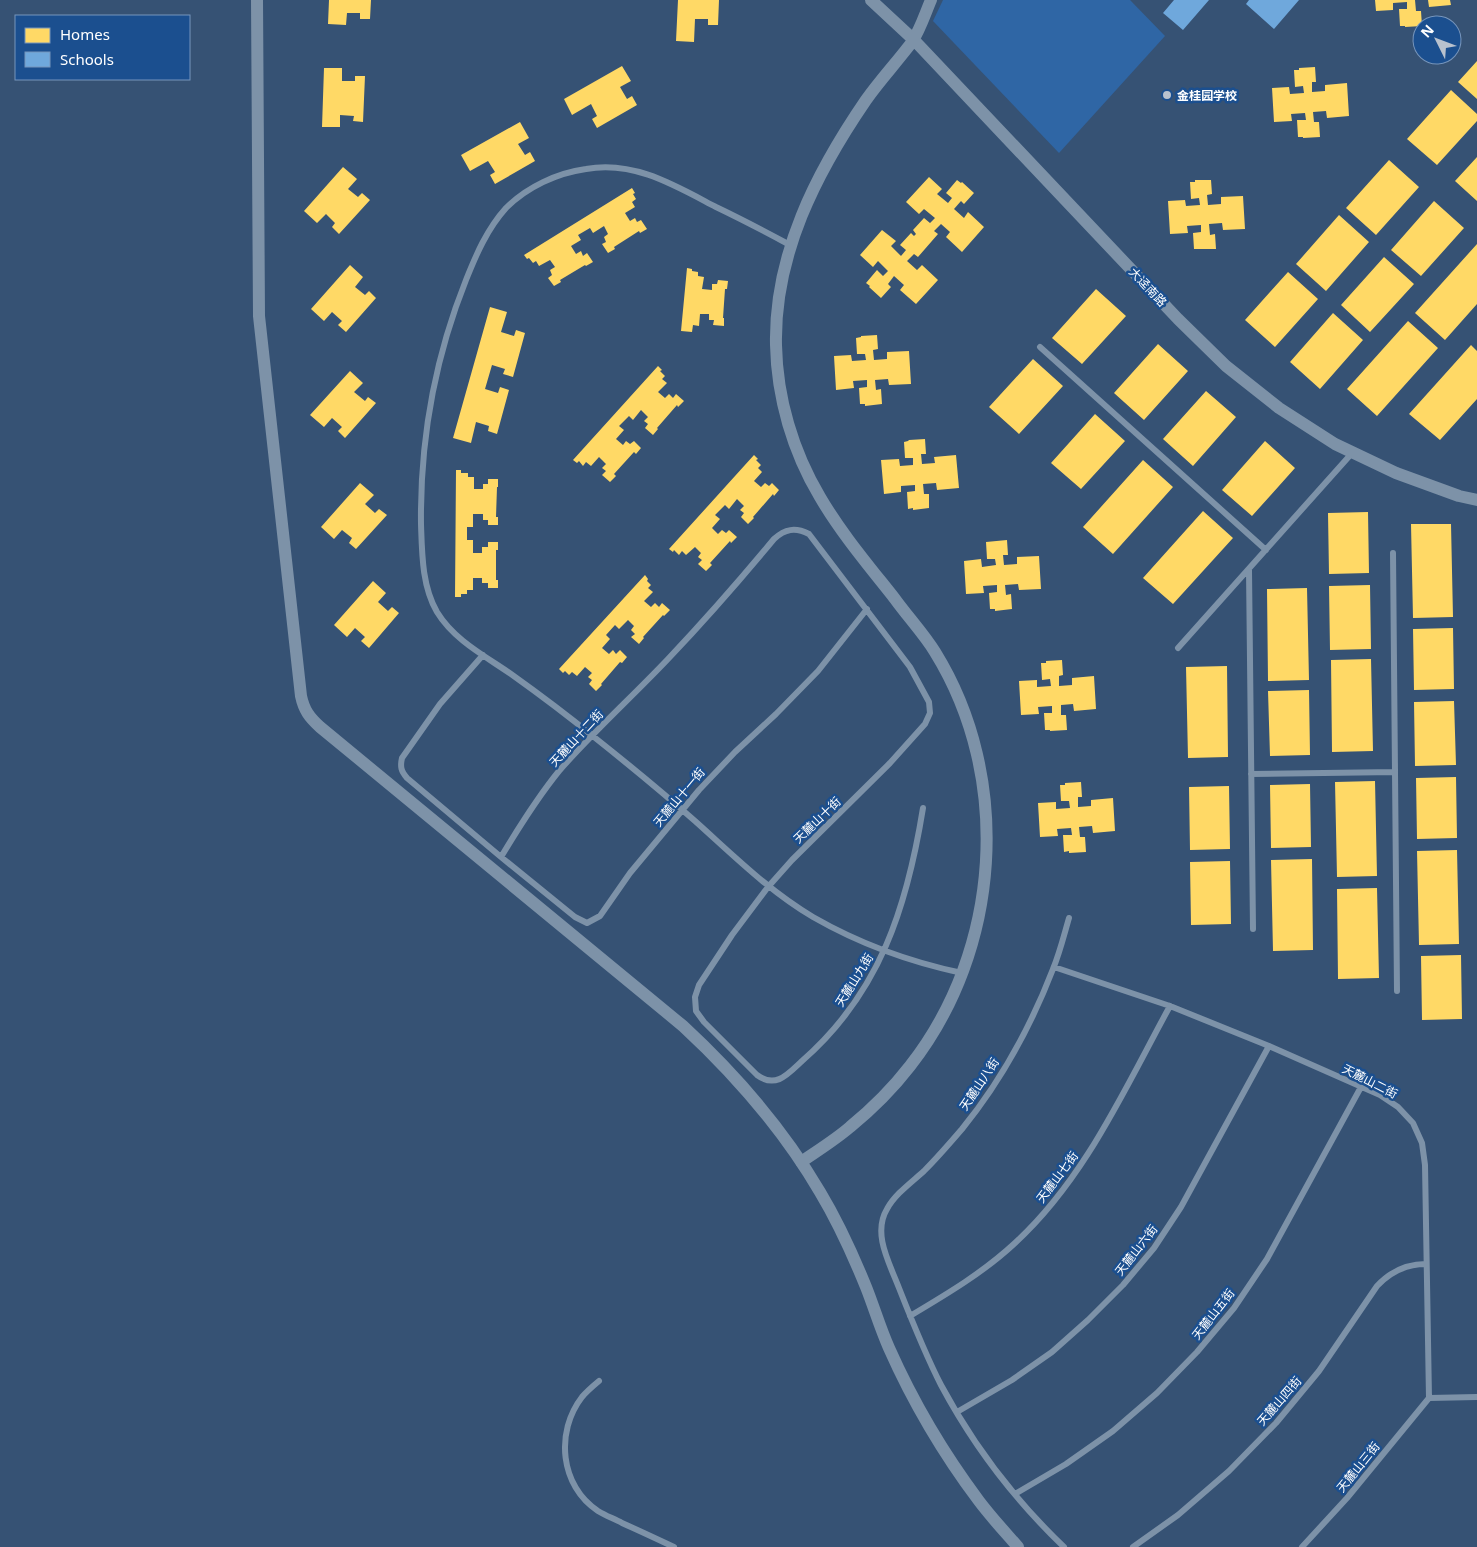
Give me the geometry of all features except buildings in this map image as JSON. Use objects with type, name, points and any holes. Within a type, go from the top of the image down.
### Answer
[{"type":"street","points":[[257,0],[259,316],[304,708],[310,718],[682,1026],[716,1057],[758,1104],[801,1162],[820,1192],[853,1256],[888,1346],[914,1401],[944,1453],[980,1503],[1018,1547]]},
{"type":"street","name":"大迳南路","points":[[870,0],[914,40],[1226,366],[1278,408],[1335,444],[1396,473],[1459,496],[1477,500]]},
{"type":"street","points":[[801,1162],[850,1128],[882,1098],[911,1065],[936,1028],[956,989],[971,948],[981,905],[987,861],[986,817],[981,774],[970,731],[955,690],[935,652],[832,517],[810,480],[796,449],[788,424],[782,399],[776,347],[776,321],[784,270],[790,245],[810,196],[846,130],[873,91],[914,40],[931,0]]},
{"type":"lane","points":[[790,245],[655,177],[618,168],[588,168],[558,175],[531,189],[507,208],[488,232],[474,259],[452,315],[436,372],[425,430],[421,490],[422,549],[425,581],[437,611],[457,636],[592,735],[682,810],[768,887],[828,925],[885,951],[918,962],[962,973]]},
{"type":"lane","points":[[1040,347],[1266,550]]},
{"type":"lane","points":[[1178,648],[1352,452]]},
{"type":"lane","name":"天麓山十二街","points":[[501,856],[528,813],[558,772],[674,653],[781,532],[790,529],[800,529],[809,534],[866,609]]},
{"type":"lane","points":[[1393,554],[1397,991]]},
{"type":"lane","points":[[1249,570],[1252,929]]},
{"type":"lane","name":"天麓山十一街","points":[[501,856],[575,917],[587,923],[600,916],[630,873],[716,770],[776,714],[818,671],[866,609]]},
{"type":"lane","name":"天麓山十街","points":[[731,1048],[696,1011],[695,998],[699,985],[768,887],[792,860],[890,763],[925,724],[930,713],[929,702],[910,667],[866,609]]},
{"type":"lane","points":[[484,655],[440,704],[402,758],[400,765],[402,773],[407,778],[501,856]]},
{"type":"lane","points":[[1251,774],[1395,772]]},
{"type":"lane","name":"天麓山九街","points":[[731,1048],[757,1075],[764,1080],[772,1082],[781,1079],[811,1054],[845,1016],[869,981],[885,951],[907,886],[919,838],[923,808]]},
{"type":"lane","name":"天麓山八街","points":[[910,1316],[882,1243],[881,1225],[887,1209],[932,1163],[990,1091],[1015,1051],[1032,1018],[1054,967],[1069,918]]},
{"type":"lane","name":"天麓山二街","points":[[1054,967],[1170,1006],[1269,1046],[1380,1095],[1398,1107],[1412,1123],[1422,1143],[1425,1165],[1429,1398]]},
{"type":"lane","name":"天麓山七街","points":[[910,1316],[954,1290],[986,1268],[1016,1242],[1043,1214],[1068,1184],[1090,1152],[1170,1006]]},
{"type":"lane","name":"天麓山六街","points":[[957,1412],[1012,1380],[1052,1352],[1123,1285],[1154,1248],[1181,1207],[1269,1046]]},
{"type":"lane","name":"天麓山五街","points":[[1015,1494],[1066,1464],[1113,1431],[1157,1393],[1197,1352],[1234,1308],[1267,1259],[1361,1087]]},
{"type":"lane","name":"天麓山四街","points":[[1133,1547],[1178,1515],[1230,1471],[1276,1423],[1319,1371],[1383,1279],[1408,1265],[1426,1264]]},
{"type":"lane","points":[[910,1316],[942,1386],[971,1436],[1015,1494],[1043,1527],[1064,1547]]},
{"type":"lane","points":[[599,1381],[583,1396],[571,1414],[565,1435],[565,1457],[571,1478],[582,1497],[598,1511],[674,1547]]},
{"type":"lane","points":[[1429,1398],[1477,1397]]},
{"type":"lane","name":"天麓山三街","points":[[1302,1547],[1347,1498],[1429,1398]]},
{"type":"shaded area","points":[[943,0],[1130,0],[1165,36],[1059,153],[933,21]]},
{"type":"place","name":"金桂园学校","points":[[1167,95]]}]
